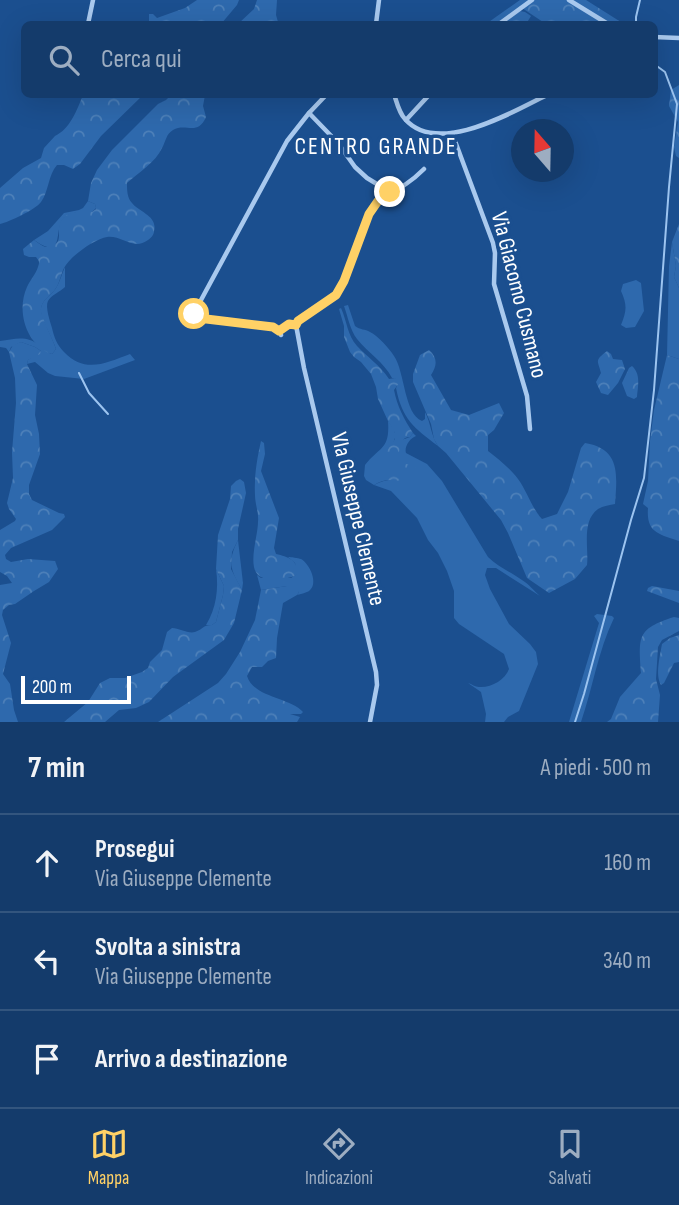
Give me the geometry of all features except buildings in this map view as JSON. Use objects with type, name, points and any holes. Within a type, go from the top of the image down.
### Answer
[{"type":"street","points":[[89,21],[93,0]]},
{"type":"street","points":[[376,21],[379,0]]},
{"type":"street","points":[[503,21],[532,0]]},
{"type":"street","points":[[569,0],[603,21]]},
{"type":"street","points":[[658,37],[679,38]]},
{"type":"street","points":[[323,98],[288,141],[194,313],[195,317],[273,327],[280,333],[289,324],[296,325],[336,295],[344,281],[369,214],[378,201],[404,186],[424,169]]},
{"type":"street","points":[[395,98],[401,113],[417,129],[452,133],[481,125],[540,98]]},
{"type":"street","points":[[406,120],[426,98]]},
{"type":"street","points":[[309,113],[338,143],[355,167],[390,192]]},
{"type":"street","name":"Via Giacomo Cusmano","points":[[452,133],[493,243],[494,284],[527,397],[530,429]]},
{"type":"street","name":"VIa Giuseppe Clemente","points":[[296,325],[376,672],[377,685],[370,722]]},
{"type":"green space","points":[[197,0],[239,0],[224,21],[149,21],[149,14],[157,18],[185,8]]},
{"type":"green space","points":[[257,0],[277,0],[278,21],[241,21],[254,9]]},
{"type":"green space","points":[[520,0],[586,0],[619,21],[542,21],[522,8],[501,21],[490,21]]},
{"type":"green space","points":[[520,11],[531,16],[528,21],[505,21]]},
{"type":"green space","points":[[679,85],[679,158],[674,147],[678,122],[669,106],[671,90]]},
{"type":"green space","points":[[82,98],[140,98],[101,136],[80,164],[73,169],[57,165],[44,198],[38,205],[0,224],[0,188],[23,168],[41,158],[44,148],[69,124]]},
{"type":"green space","points":[[204,98],[206,117],[203,123],[195,128],[178,128],[171,132],[156,158],[127,183],[130,201],[153,222],[153,234],[148,240],[137,244],[112,237],[102,238],[67,263],[57,286],[43,302],[41,309],[56,349],[52,354],[43,350],[30,335],[23,316],[24,296],[39,262],[36,257],[24,255],[23,249],[34,240],[46,247],[54,245],[57,243],[64,217],[71,213],[92,212],[96,209],[95,204],[88,201],[91,183],[97,170],[112,150],[158,104],[166,100]]},
{"type":"green space","points":[[88,201],[95,204],[96,208],[92,212],[75,213],[65,217],[59,228],[57,241],[51,248],[34,240],[48,231],[64,213],[83,208]]},
{"type":"green space","points":[[679,224],[679,288],[674,277],[676,266],[672,242]]},
{"type":"green space","points":[[672,242],[676,266],[674,277],[679,288],[679,359],[667,355]]},
{"type":"green space","points":[[65,267],[65,287],[51,297],[47,304],[59,347],[72,359],[88,365],[104,363],[130,354],[135,360],[84,379],[55,376],[35,362],[27,364],[28,360],[41,351],[35,347],[21,342],[11,347],[9,352],[0,347],[0,341],[25,339],[52,354],[56,349],[41,308],[57,286]]},
{"type":"green space","points":[[636,280],[641,283],[644,311],[635,327],[626,328],[621,325],[625,308],[621,291],[623,284]]},
{"type":"green space","points":[[348,305],[355,326],[376,336],[394,356],[408,402],[416,417],[422,421],[425,419],[425,412],[438,446],[410,422],[402,408],[395,378],[392,378],[385,367],[361,344],[351,328],[344,306]]},
{"type":"green space","points":[[341,308],[354,342],[389,379],[395,378],[399,383],[394,390],[395,396],[413,433],[403,440],[399,452],[387,460],[382,458],[395,439],[395,433],[378,399],[371,374],[350,352],[344,337]]},
{"type":"green space","points":[[21,342],[41,351],[28,360],[27,364],[37,385],[35,415],[40,454],[29,485],[29,494],[32,500],[64,514],[65,517],[52,530],[11,548],[5,555],[11,562],[28,559],[55,561],[58,569],[49,582],[3,610],[2,615],[11,643],[3,674],[10,684],[18,722],[0,722],[0,585],[12,583],[0,572],[0,530],[16,519],[7,503],[13,478],[16,403],[15,378],[9,352],[13,345]]},
{"type":"green space","points":[[429,350],[436,362],[431,375],[451,410],[469,415],[499,403],[504,413],[488,435],[488,451],[515,475],[542,519],[557,514],[568,492],[581,448],[585,443],[597,446],[611,457],[616,474],[615,504],[600,508],[589,521],[587,565],[575,579],[549,593],[527,578],[501,520],[438,446],[413,382],[420,355]]},
{"type":"green space","points":[[607,351],[613,359],[622,360],[625,369],[608,395],[601,393],[596,382],[601,373],[599,359]]},
{"type":"green space","points":[[667,355],[679,359],[679,541],[652,528],[648,508],[643,504],[648,481],[654,410]]},
{"type":"green space","points":[[632,366],[638,380],[637,397],[634,399],[627,396],[622,383]]},
{"type":"green space","points":[[388,421],[395,432],[393,443],[410,437],[413,433],[416,436],[408,443],[406,453],[427,464],[442,481],[488,557],[525,582],[540,596],[496,568],[487,568],[485,575],[490,589],[509,624],[536,652],[538,664],[519,711],[504,722],[485,722],[481,692],[468,683],[484,687],[501,680],[509,669],[504,654],[454,618],[454,591],[447,571],[417,518],[391,491],[374,485],[387,480],[400,480],[366,475],[366,480],[364,476],[365,465],[386,443]]},
{"type":"green space","points":[[261,441],[264,443],[265,454],[261,471],[279,518],[274,548],[276,554],[291,560],[297,569],[298,574],[289,578],[262,578],[254,567],[258,519],[255,481]]},
{"type":"green space","points":[[394,462],[412,466],[417,469],[417,473],[392,470]]},
{"type":"green space","points":[[366,475],[400,475],[400,480],[386,480],[374,485],[366,480]]},
{"type":"green space","points":[[240,479],[244,482],[246,493],[238,540],[232,552],[231,569],[242,590],[234,623],[224,640],[173,677],[149,702],[136,708],[119,710],[105,722],[64,722],[88,702],[100,683],[110,678],[125,678],[148,668],[150,662],[162,650],[167,632],[172,628],[192,632],[216,622],[224,586],[216,569],[218,535],[230,499],[231,486]]},
{"type":"green space","points":[[238,540],[243,583],[242,590],[231,565]]},
{"type":"green space","points":[[288,557],[301,559],[307,565],[312,574],[312,588],[297,595],[299,592],[287,586],[261,590],[257,575],[261,578],[291,578],[297,574],[295,563]]},
{"type":"green space","points":[[216,569],[224,586],[223,595],[216,622],[206,625],[216,598]]},
{"type":"green space","points":[[295,586],[299,592],[283,603],[276,658],[262,667],[252,667],[247,676],[257,689],[303,712],[290,714],[300,717],[297,722],[158,722],[218,683],[240,652],[255,620],[261,590]]},
{"type":"green space","points":[[652,586],[679,591],[679,603],[647,591]]},
{"type":"green space","points":[[597,614],[614,618],[581,722],[569,722],[599,623],[594,616]]},
{"type":"green space","points":[[674,617],[679,618],[679,631],[662,640],[658,647],[658,722],[607,722],[611,719],[620,697],[641,673],[642,636],[653,626]]},
{"type":"green space","points":[[679,635],[679,662],[674,663],[661,685],[658,671],[662,644]]},
{"type":"waterway","points":[[636,21],[640,0]]},
{"type":"waterway","points":[[575,722],[644,478],[654,390],[677,104],[665,72],[658,67]]},
{"type":"waterway","points":[[79,373],[89,393],[108,414]]},
{"type":"district","name":"CENTRO GRANDE","points":[[376,146]]},
{"type":"route","points":[[194,314],[198,318],[273,327],[279,331],[289,324],[296,325],[336,295],[344,281],[369,214],[378,201],[390,192]]}]
